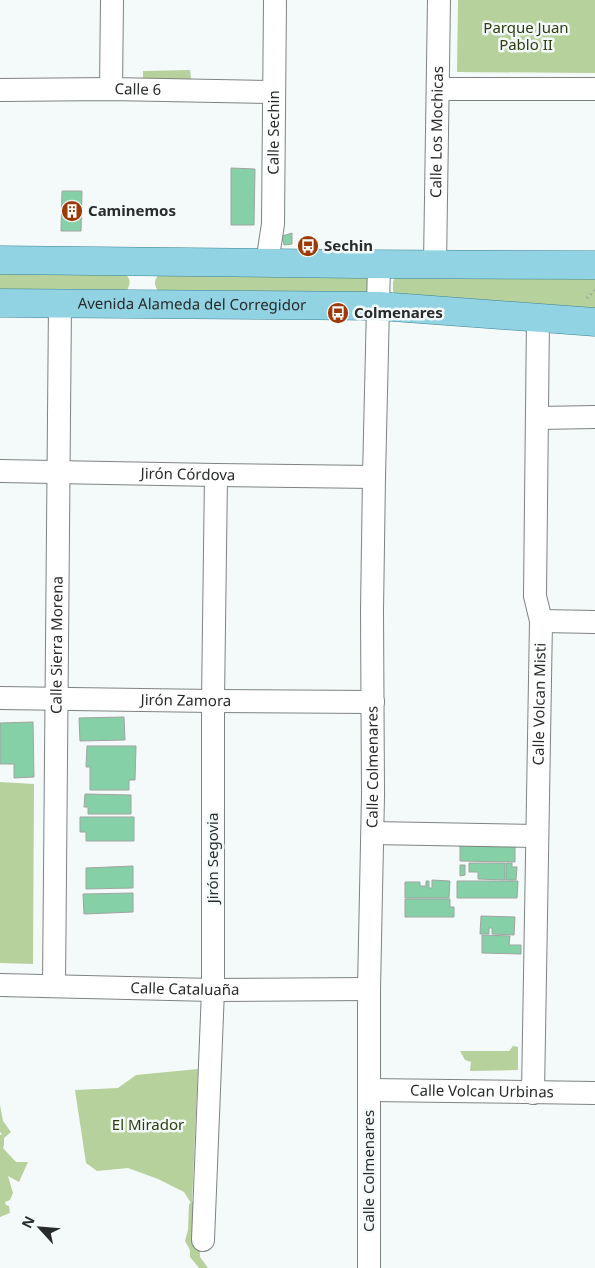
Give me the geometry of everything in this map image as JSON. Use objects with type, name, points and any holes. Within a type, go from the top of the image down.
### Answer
[{"type":"main road","points":[[0,260],[595,265]]},
{"type":"main road","points":[[141,262],[141,304]]},
{"type":"main road","name":"Avenida Alameda del Corregidor","points":[[0,303],[379,306],[595,322]]},
{"type":"street","points":[[111,89],[112,0]]},
{"type":"street","name":"Calle Sechin","points":[[267,263],[273,224],[275,0]]},
{"type":"street","name":"Calle Los Mochicas","points":[[435,264],[439,0]]},
{"type":"street","name":"Calle 6","points":[[0,90],[111,89],[274,92]]},
{"type":"street","points":[[438,89],[595,89]]},
{"type":"street","name":"Calle Colmenares","points":[[369,1268],[369,989],[373,833],[374,477],[379,264]]},
{"type":"street","name":"Calle Sierra Morena","points":[[54,986],[57,472],[60,303]]},
{"type":"street","name":"Calle Volcan Misti","points":[[533,1093],[541,621],[535,596],[538,318]]},
{"type":"street","points":[[538,418],[595,417]]},
{"type":"street","name":"Jirón Córdova","points":[[0,470],[374,477]]},
{"type":"street","name":"Jirón Segovia","points":[[203,1240],[213,990],[213,701],[216,475]]},
{"type":"street","points":[[541,621],[595,622]]},
{"type":"street","name":"Jirón Zamora","points":[[0,698],[372,702]]},
{"type":"street","points":[[373,833],[537,836]]},
{"type":"street","name":"Calle Cataluaña","points":[[0,985],[213,990],[369,989]]},
{"type":"street","name":"Calle Volcan Urbinas","points":[[370,1090],[595,1093]]},
{"type":"green space","name":"Parque Juan Pablo II","points":[[458,0],[595,0],[595,73],[457,72]]},
{"type":"green space","points":[[190,70],[191,79],[143,80],[143,71]]},
{"type":"green space","points":[[0,270],[123,272],[130,282],[127,291],[0,294]]},
{"type":"green space","points":[[158,275],[367,277],[370,286],[366,294],[158,291],[155,283]]},
{"type":"green space","points":[[396,275],[595,275],[595,311],[396,295],[393,291],[393,282]]},
{"type":"green space","points":[[0,782],[34,784],[33,964],[0,963]]},
{"type":"green space","points":[[513,1046],[518,1047],[518,1070],[470,1071],[471,1062],[465,1060],[460,1051],[509,1051]]},
{"type":"green space","name":"El Mirador","points":[[198,1069],[192,1202],[199,1198],[200,1257],[208,1268],[199,1268],[190,1257],[190,1250],[185,1241],[188,1230],[189,1204],[191,1203],[184,1192],[158,1179],[128,1168],[97,1171],[86,1163],[75,1090],[118,1088],[136,1075]]},
{"type":"green space","points":[[0,1105],[3,1121],[11,1132],[4,1138],[3,1148],[16,1162],[28,1162],[19,1182],[8,1176],[13,1193],[10,1200],[5,1202],[9,1206],[10,1213],[0,1217],[0,1135],[2,1134],[0,1132]]},
{"type":"building","points":[[231,168],[255,169],[254,225],[231,225]]},
{"type":"building","name":"Caminemos","points":[[62,191],[82,191],[81,231],[61,231]]},
{"type":"building","points":[[292,233],[292,244],[284,245],[282,236]]},
{"type":"building","points":[[124,717],[125,740],[80,741],[79,718]]},
{"type":"building","points":[[33,722],[34,777],[14,778],[14,764],[0,764],[0,723]]},
{"type":"building","points":[[87,746],[136,746],[135,780],[129,780],[129,790],[90,790],[90,767],[86,767]]},
{"type":"building","points":[[85,794],[131,795],[131,814],[88,814],[88,807],[84,807]]},
{"type":"building","points":[[80,817],[134,817],[134,841],[86,841],[86,832],[80,832]]},
{"type":"building","points":[[460,841],[515,841],[515,862],[460,861]]},
{"type":"building","points":[[469,863],[505,863],[505,880],[478,879],[478,872],[469,872]]},
{"type":"building","points":[[506,863],[512,863],[512,867],[517,867],[516,880],[506,880]]},
{"type":"building","points":[[460,865],[465,865],[465,875],[460,876]]},
{"type":"building","points":[[133,866],[133,888],[86,889],[86,868]]},
{"type":"building","points":[[432,880],[450,881],[449,898],[405,898],[405,882],[420,882],[420,886],[426,886],[426,881],[429,881],[429,888],[432,888]]},
{"type":"building","points":[[457,881],[518,881],[517,898],[457,898]]},
{"type":"building","points":[[133,893],[133,912],[84,914],[83,894]]},
{"type":"building","points":[[405,899],[450,899],[450,907],[454,907],[454,917],[405,917]]},
{"type":"building","points":[[481,916],[515,917],[514,935],[492,934],[492,928],[489,928],[489,934],[480,934]]},
{"type":"building","points":[[482,935],[510,936],[509,945],[521,945],[521,954],[482,953]]},
{"type":"place","name":"Caminemos","points":[[72,211]]},
{"type":"place","name":"Sechin","points":[[308,246]]},
{"type":"place","name":"Colmenares","points":[[338,313]]}]
